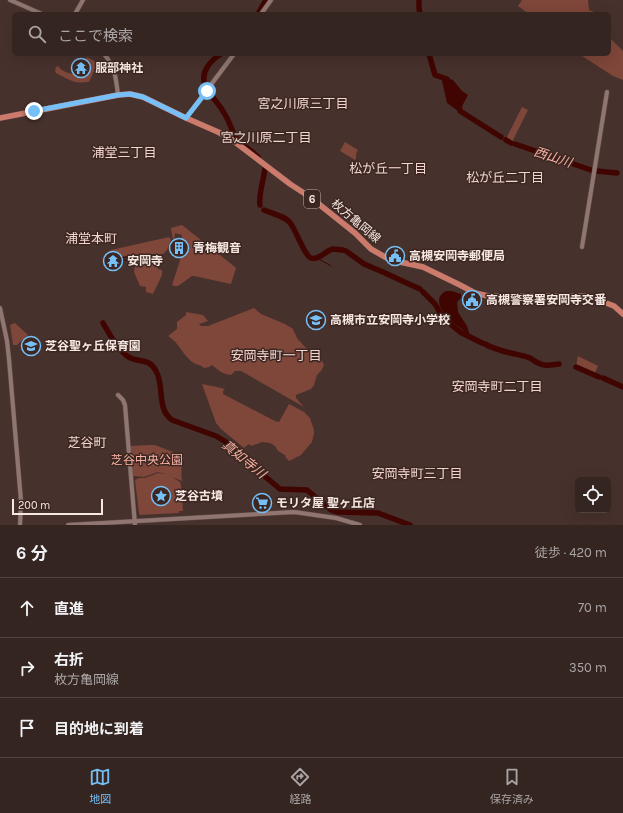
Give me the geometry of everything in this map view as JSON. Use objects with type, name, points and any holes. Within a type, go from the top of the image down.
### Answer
[{"type":"main road","name":"枚方亀岡線","points":[[0,118],[118,95],[130,94],[143,97],[231,139],[290,184],[310,197],[360,237],[371,249],[391,260],[423,267],[475,293],[494,296],[588,296],[614,306],[623,314]]},
{"type":"street","points":[[10,0],[37,12]]},
{"type":"street","points":[[76,12],[82,0]]},
{"type":"street","points":[[262,12],[271,0]]},
{"type":"street","points":[[105,56],[112,65],[118,95]]},
{"type":"street","points":[[186,118],[233,56]]},
{"type":"street","points":[[582,247],[607,92]]},
{"type":"street","points":[[0,308],[7,341],[9,360],[21,501],[20,525]]},
{"type":"street","points":[[118,395],[123,400],[125,405],[135,523]]},
{"type":"street","points":[[68,525],[135,523],[294,512],[336,518],[360,525]]},
{"type":"green space","points":[[522,0],[588,0],[589,10],[594,12],[526,12],[518,6]]},
{"type":"green space","points":[[611,39],[623,51],[623,80],[613,76],[582,56],[611,56]]},
{"type":"green space","points":[[87,57],[98,63],[89,82],[75,82],[56,73],[55,71],[56,67],[58,66],[70,73],[78,75],[85,74],[87,66],[84,61]]},
{"type":"green space","points":[[522,107],[528,110],[511,142],[506,139]]},
{"type":"green space","points":[[345,142],[358,150],[355,160],[340,151]]},
{"type":"green space","points":[[182,225],[236,268],[231,284],[192,276],[178,286],[172,285],[184,247],[180,244],[182,235],[175,233],[173,240],[171,228]]},
{"type":"green space","points":[[169,237],[171,240],[167,250],[163,254],[111,256],[111,250]]},
{"type":"green space","points":[[159,258],[158,269],[162,270],[162,275],[153,294],[146,292],[146,287],[140,286],[134,272],[135,266],[133,263],[127,261]]},
{"type":"green space","points":[[254,308],[261,314],[293,329],[297,338],[304,346],[322,361],[324,365],[317,375],[311,389],[296,395],[296,398],[304,407],[241,371],[235,371],[231,375],[225,374],[220,372],[212,365],[204,368],[194,363],[168,336],[177,329],[177,322],[186,315],[186,312],[203,315],[208,321],[199,324],[201,326],[208,326]]},
{"type":"green space","points":[[15,323],[28,335],[17,345],[13,345],[10,325]]},
{"type":"green space","points":[[578,356],[598,366],[595,373],[576,366]]},
{"type":"green space","points":[[202,384],[225,389],[223,394],[279,422],[289,404],[304,412],[310,418],[314,430],[312,442],[301,455],[289,461],[285,455],[278,451],[275,446],[270,443],[262,442],[251,446],[249,444],[244,448],[216,423]]},
{"type":"green space","name":"芝谷中央公園","points":[[155,445],[183,456],[184,458],[182,464],[182,481],[172,477],[180,482],[181,485],[183,511],[179,511],[179,513],[140,515],[139,513],[135,480],[158,473],[165,474],[158,472],[144,477],[133,476],[130,447]]},
{"type":"shaded area","points":[[441,76],[453,80],[462,91],[468,95],[460,110],[458,111],[447,103]]},
{"type":"shaded area","points":[[446,291],[461,294],[461,298],[457,302],[458,312],[467,326],[470,336],[451,321],[441,309],[439,301],[442,294]]},
{"type":"waterway","points":[[259,12],[266,0]]},
{"type":"waterway","name":"西山川","points":[[419,0],[419,5]]},
{"type":"waterway","name":"西山川","points":[[419,8],[420,12]]},
{"type":"waterway","points":[[219,56],[210,63],[205,71],[205,85],[226,116],[237,139],[258,157]]},
{"type":"waterway","name":"西山川","points":[[430,56],[435,75],[447,79]]},
{"type":"waterway","name":"西山川","points":[[459,103],[460,111],[501,137]]},
{"type":"waterway","name":"西山川","points":[[506,140],[511,143]]},
{"type":"waterway","name":"西山川","points":[[515,144],[591,170]]},
{"type":"waterway","points":[[260,205],[265,168]]},
{"type":"waterway","name":"西山川","points":[[597,171],[617,173]]},
{"type":"waterway","points":[[264,210],[283,217],[289,221],[306,253],[311,258],[314,259],[320,257],[333,249],[343,250]]},
{"type":"waterway","points":[[346,251],[369,266]]},
{"type":"waterway","points":[[106,260],[155,255]]},
{"type":"waterway","points":[[119,262],[155,257]]},
{"type":"waterway","points":[[316,258],[331,266]]},
{"type":"waterway","points":[[371,267],[383,272]]},
{"type":"waterway","points":[[385,273],[398,279]]},
{"type":"waterway","points":[[400,280],[420,289]]},
{"type":"waterway","points":[[423,292],[435,304],[443,318],[460,332],[482,343]]},
{"type":"waterway","name":"真如寺川","points":[[103,323],[117,345],[127,356],[135,360],[150,363],[153,366],[159,377],[164,410],[172,420],[216,436],[226,442],[236,449],[255,468],[280,489],[307,490],[331,510],[337,512],[378,513],[410,525]]},
{"type":"waterway","points":[[485,344],[499,350],[524,356]]},
{"type":"waterway","points":[[527,357],[542,365],[559,364]]},
{"type":"waterway","points":[[576,367],[599,377]]},
{"type":"waterway","points":[[603,378],[623,387]]},
{"type":"place","name":"服部神社","points":[[81,68]]},
{"type":"place","name":"青梅観音","points":[[179,248]]},
{"type":"place","name":"高槻安岡寺郵便局","points":[[395,256]]},
{"type":"place","name":"安岡寺","points":[[113,261]]},
{"type":"place","name":"高槻警察署安岡寺交番","points":[[472,300]]},
{"type":"place","name":"高槻市立安岡寺小学校","points":[[316,320]]},
{"type":"place","name":"芝谷聖ヶ丘保育園","points":[[31,346]]},
{"type":"place","name":"芝谷古墳","points":[[161,496]]},
{"type":"place","name":"モリタ屋 聖ヶ丘店","points":[[262,503]]},
{"type":"district","name":"宮之川原三丁目","points":[[303,103]]},
{"type":"district","name":"宮之川原二丁目","points":[[266,137]]},
{"type":"district","name":"浦堂三丁目","points":[[124,152]]},
{"type":"district","name":"松が丘一丁目","points":[[388,168]]},
{"type":"district","name":"松が丘二丁目","points":[[505,177]]},
{"type":"district","name":"浦堂本町","points":[[91,238]]},
{"type":"district","name":"安岡寺町一丁目","points":[[276,355]]},
{"type":"district","name":"安岡寺町二丁目","points":[[497,386]]},
{"type":"district","name":"芝谷町","points":[[87,442]]},
{"type":"district","name":"安岡寺町三丁目","points":[[417,473]]},
{"type":"route","points":[[34,111],[118,95],[134,94],[186,118],[207,91]]}]
